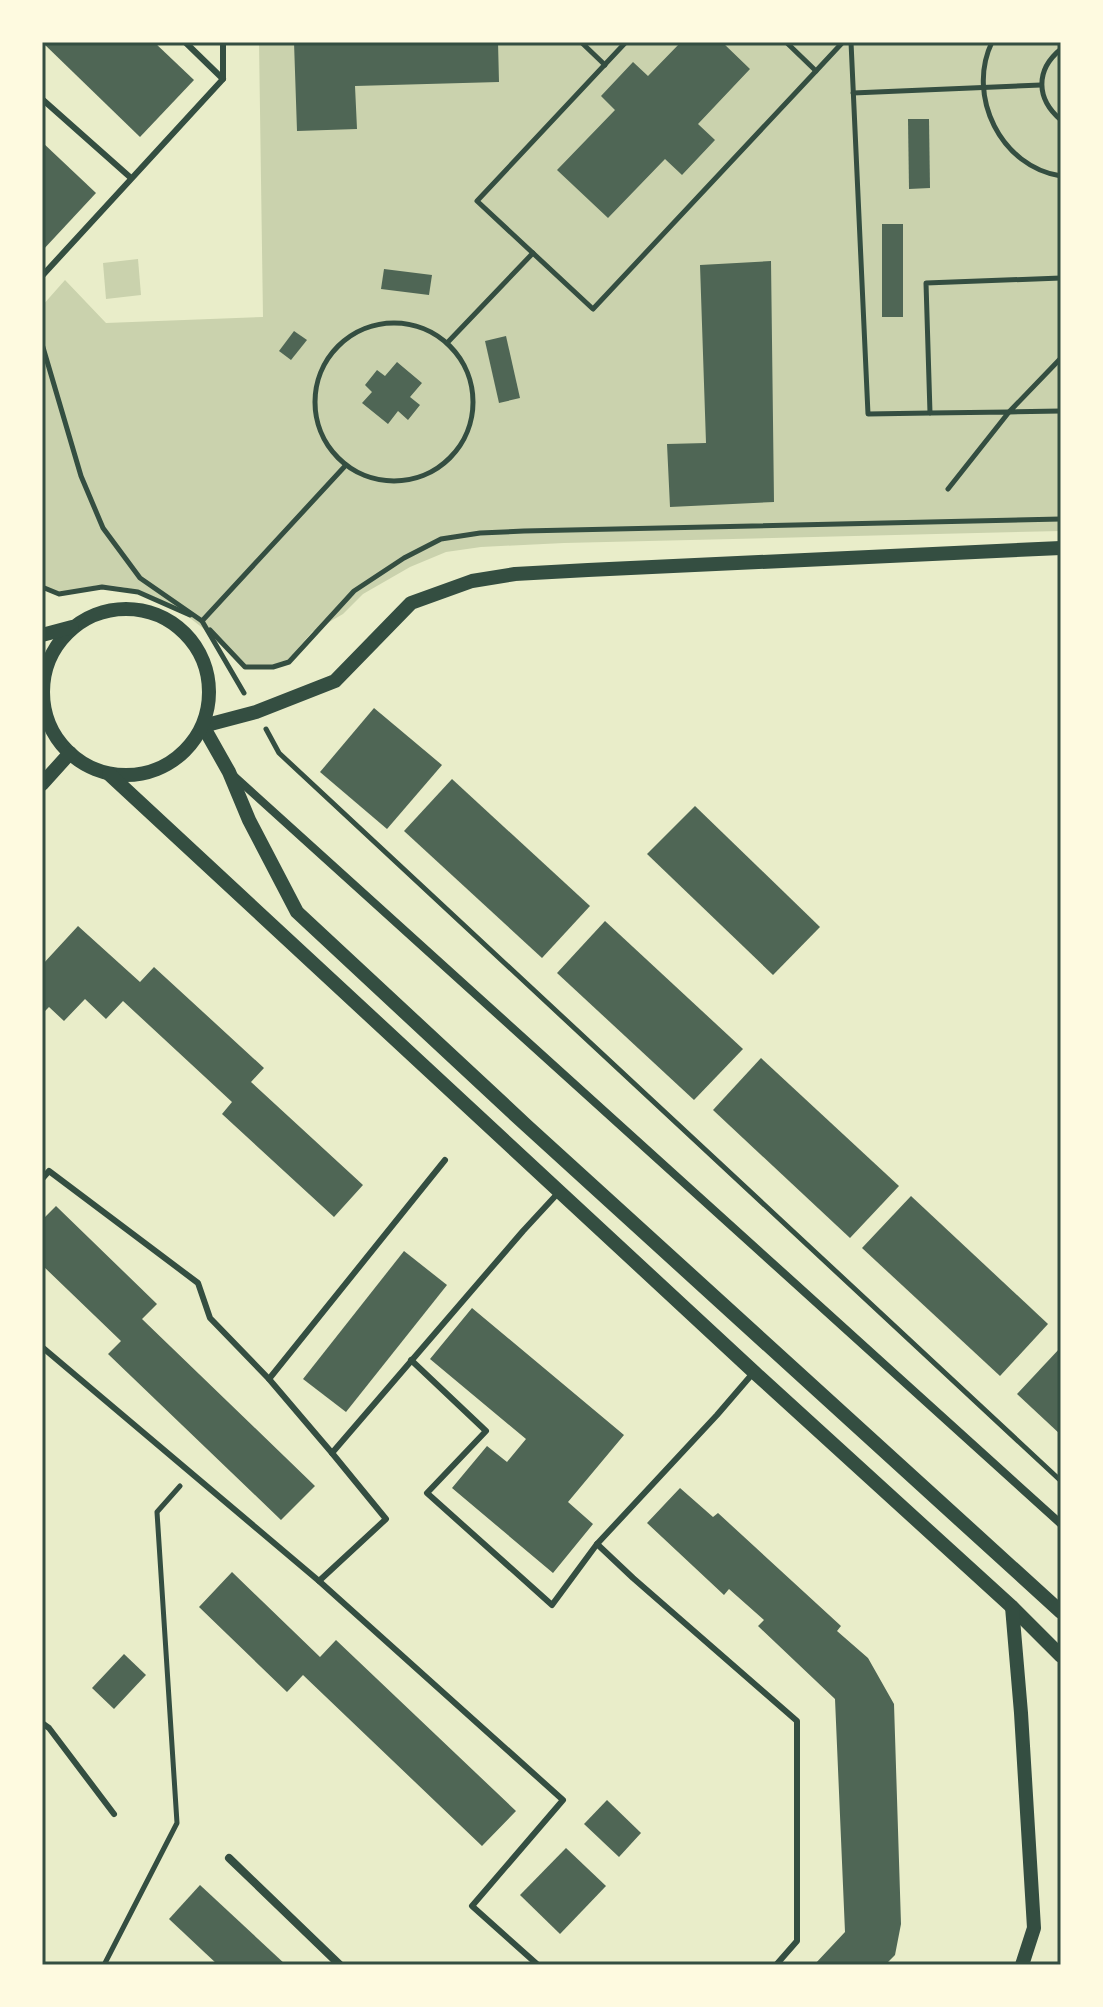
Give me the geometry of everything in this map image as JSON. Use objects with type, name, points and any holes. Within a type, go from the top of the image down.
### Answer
[{"type":"street","points":[[203,726],[256,712],[335,681],[411,603],[472,581],[515,574],[1061,548]]},
{"type":"street","points":[[42,635],[76,625],[100,612],[126,608],[153,612],[177,625],[197,645],[208,671],[210,699],[203,726],[187,750],[164,767],[137,775],[109,774]]},
{"type":"street","points":[[66,749],[48,723],[42,696],[46,669],[57,645],[76,625]]},
{"type":"street","points":[[203,726],[229,772],[261,844],[297,912],[527,1126],[1061,1612]]},
{"type":"street","points":[[42,727],[83,763],[109,774],[1012,1607],[1061,1656]]},
{"type":"street","points":[[42,784],[66,749]]},
{"type":"street","points":[[229,772],[1061,1524]]},
{"type":"street","points":[[1012,1607],[1034,1928],[1022,1965]]},
{"type":"street","points":[[229,1858],[340,1965]]},
{"type":"lane","points":[[185,42],[223,79]]},
{"type":"lane","points":[[42,276],[223,79],[223,42]]},
{"type":"lane","points":[[42,99],[131,178]]},
{"type":"lane","points":[[269,1379],[445,1160]]},
{"type":"lane","points":[[42,1179],[49,1171],[198,1283],[210,1318],[269,1379],[386,1519],[319,1581]]},
{"type":"lane","points":[[332,1453],[560,1191]]},
{"type":"lane","points":[[42,1347],[319,1581],[563,1800],[472,1906],[538,1965]]},
{"type":"lane","points":[[411,1360],[486,1431],[427,1493],[552,1605],[597,1544],[754,1372]]},
{"type":"lane","points":[[597,1544],[797,1721],[797,1941],[776,1965]]},
{"type":"lane","points":[[42,1723],[114,1814]]},
{"type":"path","points":[[581,42],[605,65]]},
{"type":"path","points":[[626,42],[477,201],[593,309],[843,42]]},
{"type":"path","points":[[786,42],[816,71]]},
{"type":"path","points":[[851,42],[868,414],[1061,411]]},
{"type":"path","points":[[992,42],[984,66],[983,87],[992,124],[1017,156],[1034,167],[1061,176]]},
{"type":"path","points":[[1061,49],[1049,60],[1041,85],[1050,110],[1061,120]]},
{"type":"path","points":[[853,93],[1041,85]]},
{"type":"path","points":[[447,343],[533,253]]},
{"type":"path","points":[[930,413],[926,283],[1061,278]]},
{"type":"path","points":[[388,322],[408,323],[443,338],[466,368],[473,386],[471,424],[463,442],[436,469],[400,481],[381,480],[346,465],[332,452],[316,417],[318,379],[337,346],[352,334],[388,322]]},
{"type":"path","points":[[42,344],[81,476],[103,528],[140,578],[202,621],[279,753],[1061,1481]]},
{"type":"path","points":[[948,489],[1009,412],[1061,358]]},
{"type":"path","points":[[202,621],[346,465]]},
{"type":"path","points":[[104,1965],[177,1823],[157,1512],[191,1473]]},
{"type":"green space","points":[[259,42],[1061,42],[1061,531],[564,543],[446,552],[410,567],[363,594],[343,614],[312,632],[288,660],[273,666],[245,666],[198,624],[163,601],[144,593],[102,585],[59,592],[42,585],[42,306],[65,280],[106,323],[263,317]]},
{"type":"green space","points":[[138,259],[141,295],[106,299],[103,263]]},
{"type":"building","points":[[42,42],[154,42],[194,80],[140,137]]},
{"type":"building","points":[[294,42],[498,42],[499,82],[355,86],[357,129],[297,131]]},
{"type":"building","points":[[681,42],[722,42],[750,69],[698,124],[715,140],[682,175],[665,159],[608,218],[557,170],[615,110],[601,96],[633,62],[648,76]]},
{"type":"building","points":[[908,119],[929,119],[930,188],[909,189]]},
{"type":"building","points":[[42,142],[96,193],[42,251]]},
{"type":"building","points":[[882,224],[903,224],[903,317],[882,317]]},
{"type":"building","points":[[771,261],[774,502],[670,507],[667,444],[706,443],[700,265]]},
{"type":"building","points":[[384,269],[432,275],[429,295],[381,289]]},
{"type":"building","points":[[294,331],[307,340],[291,360],[279,351]]},
{"type":"building","points":[[506,336],[520,398],[499,403],[485,341]]},
{"type":"building","points":[[397,362],[422,383],[410,397],[420,405],[408,420],[398,411],[388,424],[362,403],[372,392],[365,385],[377,370],[385,376]]},
{"type":"building","points":[[374,708],[442,765],[387,829],[320,772]]},
{"type":"building","points":[[452,779],[590,906],[542,958],[404,831]]},
{"type":"building","points":[[695,806],[820,927],[773,975],[647,854]]},
{"type":"building","points":[[605,921],[743,1049],[694,1100],[557,973]]},
{"type":"building","points":[[78,926],[140,982],[154,967],[264,1068],[251,1082],[363,1185],[334,1217],[222,1114],[232,1102],[123,1001],[106,1019],[85,999],[64,1021],[49,1007],[42,1014],[42,965]]},
{"type":"building","points":[[761,1058],[899,1186],[850,1238],[713,1110]]},
{"type":"building","points":[[911,1196],[1048,1324],[1000,1376],[862,1248]]},
{"type":"building","points":[[56,1206],[157,1304],[142,1319],[315,1486],[281,1520],[108,1354],[121,1341],[42,1265],[42,1220]]},
{"type":"building","points":[[404,1251],[447,1285],[346,1412],[303,1379]]},
{"type":"building","points":[[472,1308],[624,1435],[568,1502],[593,1524],[553,1573],[452,1488],[487,1446],[507,1462],[526,1439],[430,1359]]},
{"type":"building","points":[[1061,1347],[1061,1435],[1017,1394]]},
{"type":"building","points":[[680,1488],[713,1517],[718,1513],[841,1626],[837,1631],[868,1658],[894,1704],[901,1924],[895,1955],[885,1965],[814,1965],[845,1932],[835,1699],[758,1626],[764,1620],[729,1589],[724,1595],[647,1523]]},
{"type":"building","points":[[232,1572],[320,1657],[336,1640],[516,1811],[482,1846],[303,1675],[287,1692],[199,1607]]},
{"type":"building","points":[[124,1654],[146,1675],[114,1709],[92,1688]]},
{"type":"building","points":[[607,1800],[641,1833],[619,1857],[584,1824]]},
{"type":"building","points":[[566,1848],[606,1886],[560,1934],[520,1895]]},
{"type":"building","points":[[200,1885],[286,1965],[218,1965],[169,1919]]}]
